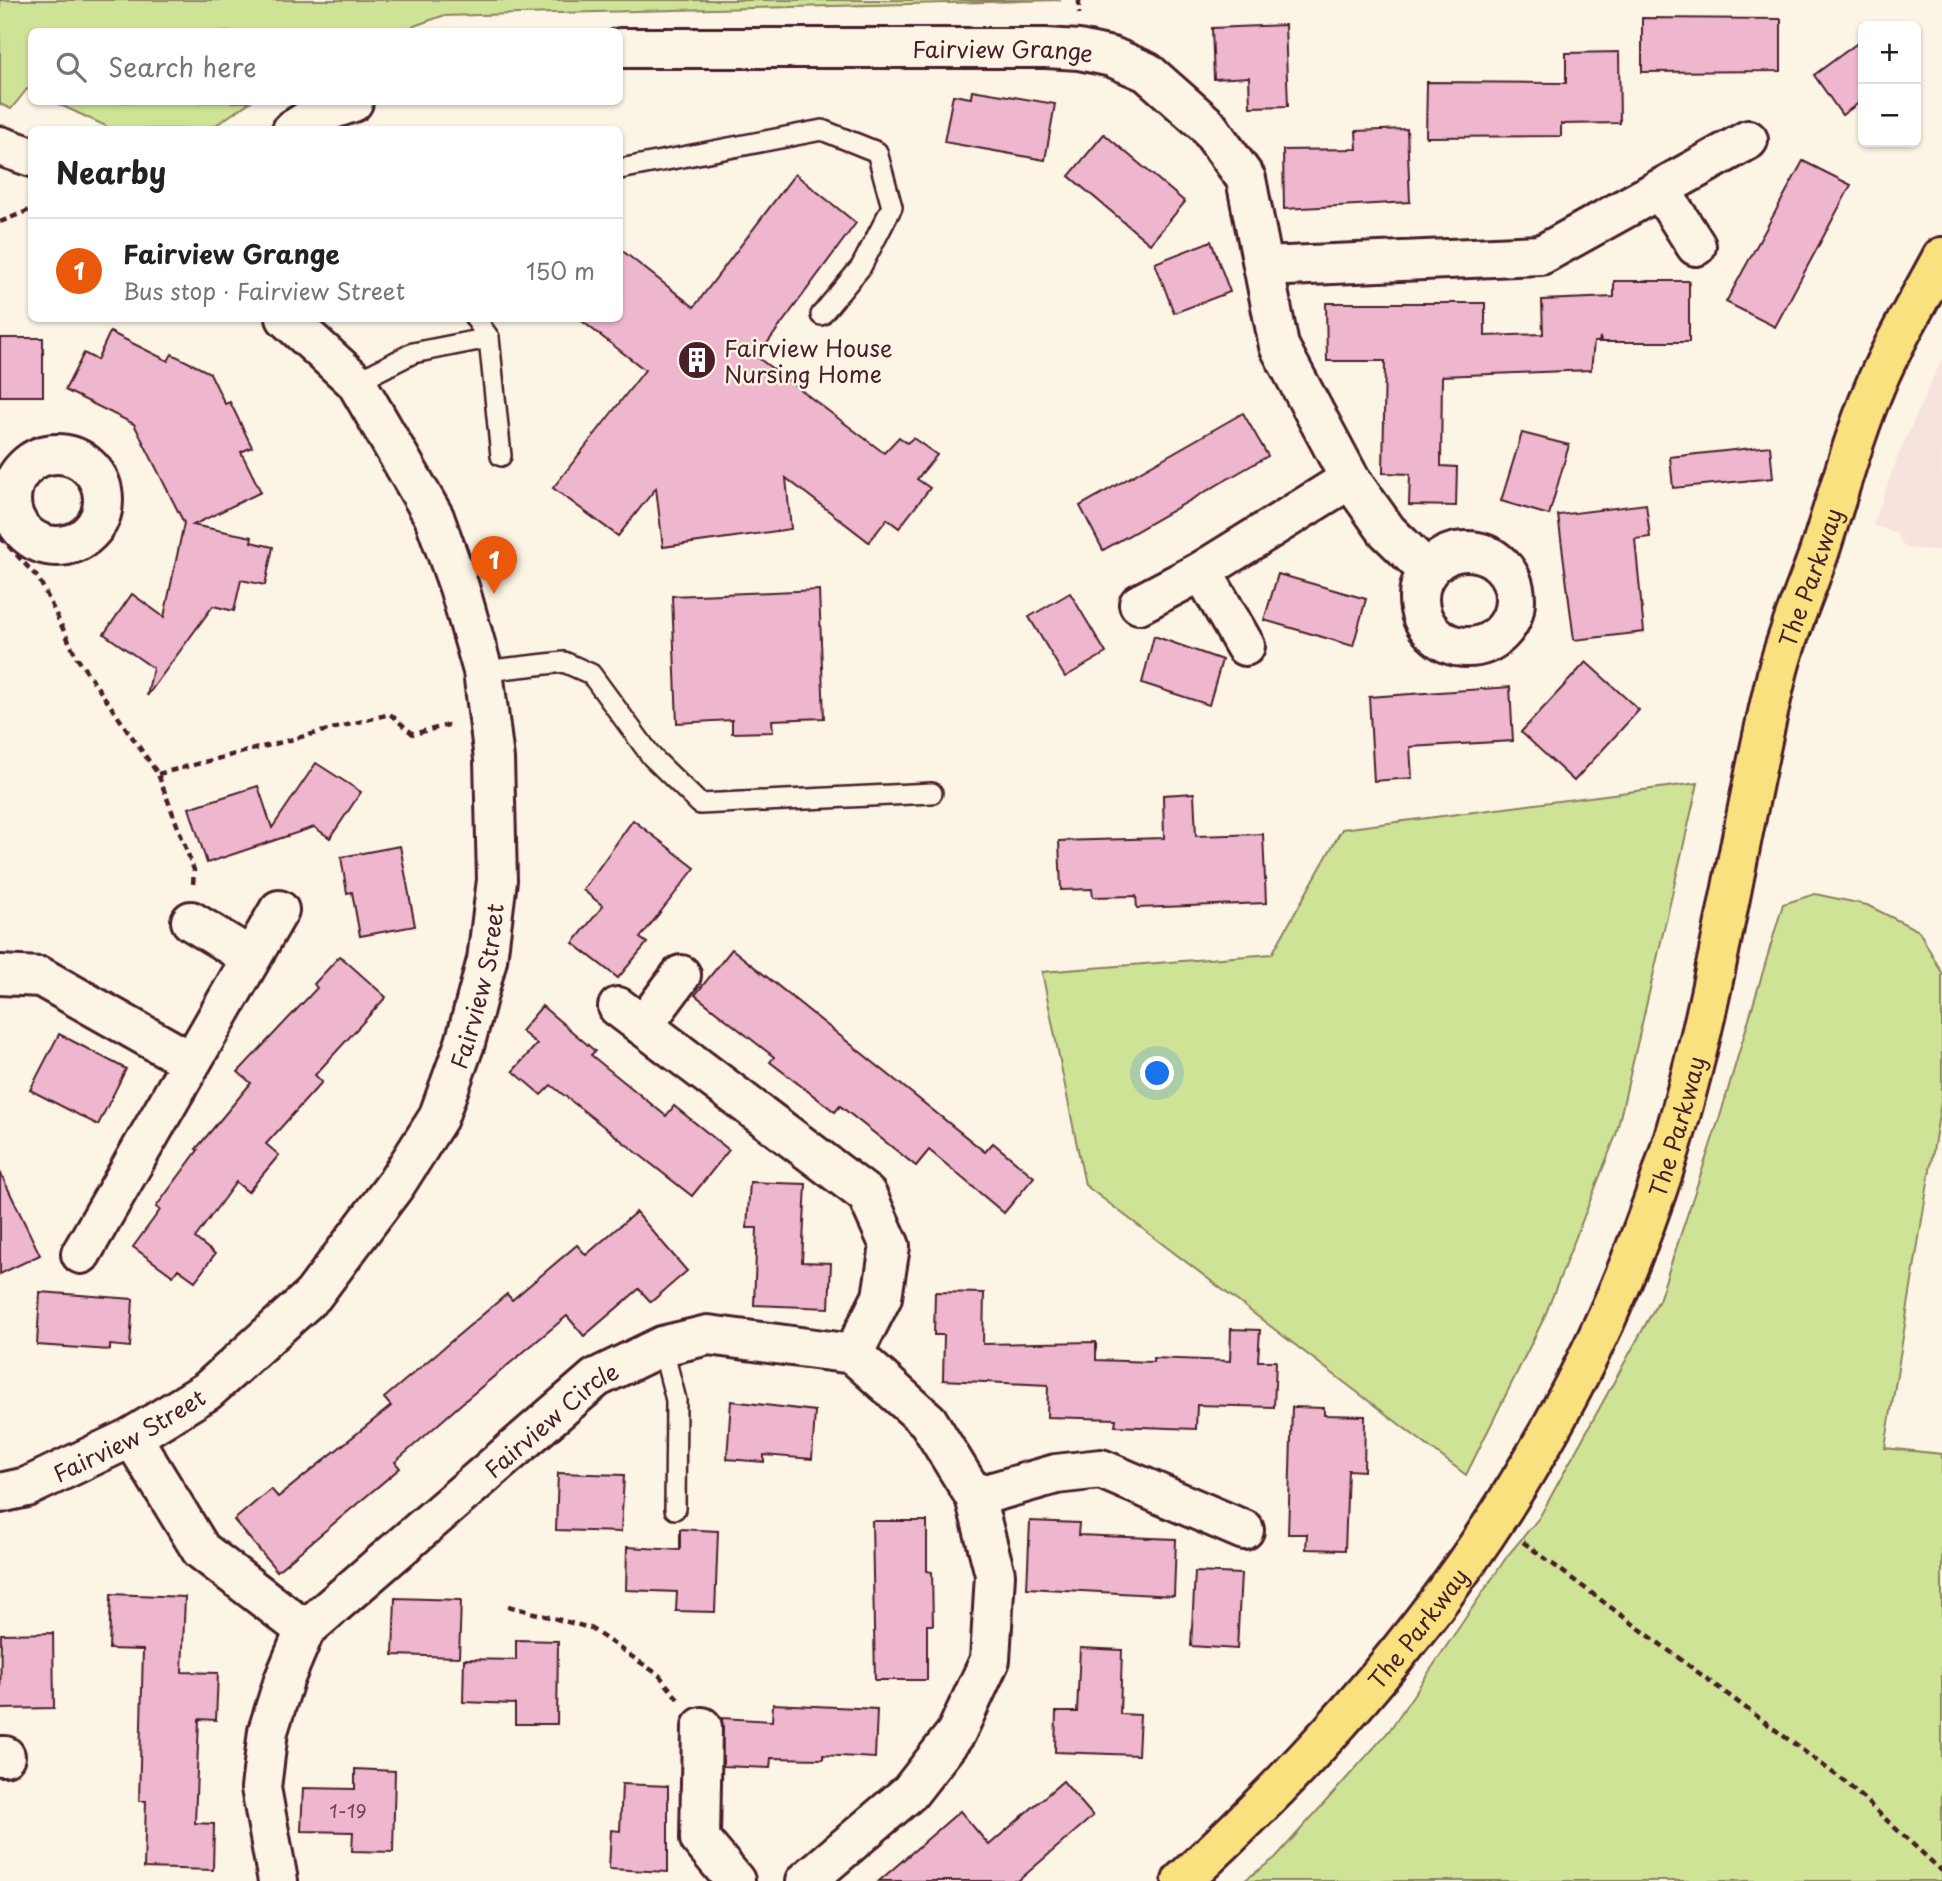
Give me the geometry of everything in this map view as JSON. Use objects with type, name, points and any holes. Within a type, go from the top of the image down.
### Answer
[{"type":"main road","name":"The Parkway","points":[[1182,1881],[1239,1828],[1338,1726],[1417,1633],[1497,1522],[1552,1431],[1603,1325],[1656,1193],[1703,1028],[1778,670],[1878,379],[1942,257]]},
{"type":"street","name":"Fairview Grange","points":[[623,48],[1046,48],[1079,50],[1112,57],[1147,72],[1207,125],[1246,179],[1279,346],[1350,479],[1387,531],[1427,571]]},
{"type":"street","points":[[298,126],[316,115],[344,105]]},
{"type":"street","points":[[1264,267],[1541,255],[1748,141]]},
{"type":"street","points":[[0,146],[28,156]]},
{"type":"street","points":[[1660,189],[1696,246]]},
{"type":"street","name":"Fairview Street","points":[[0,1493],[27,1487],[132,1437],[207,1391],[313,1295],[396,1184],[438,1118],[465,1043],[487,960],[497,880],[490,713],[484,671],[434,517],[356,383],[290,322]]},
{"type":"street","points":[[1139,604],[1202,570],[1350,479]]},
{"type":"street","points":[[1202,570],[1245,646]]},
{"type":"street","points":[[81,1254],[278,910]]},
{"type":"street","points":[[191,921],[250,957]]},
{"type":"street","points":[[0,975],[41,977],[190,1061]]},
{"type":"street","points":[[681,975],[630,1017],[867,1195],[890,1246],[882,1297],[853,1354],[928,1421],[975,1497],[995,1574],[990,1660],[956,1733],[910,1792],[806,1881]]},
{"type":"street","name":"Fairview Circle","points":[[278,1881],[261,1788],[268,1731],[284,1680],[305,1630],[596,1378],[662,1346],[708,1335],[853,1354]]},
{"type":"street","points":[[132,1437],[201,1550],[305,1630]]},
{"type":"street","points":[[975,1497],[1056,1474],[1101,1469],[1244,1530]]},
{"type":"street","points":[[702,1727],[700,1839],[735,1881]]},
{"type":"lane","points":[[623,168],[822,130],[877,152],[892,207],[861,267],[821,315]]},
{"type":"lane","points":[[478,322],[489,338],[501,456]]},
{"type":"lane","points":[[356,383],[413,352],[489,338]]},
{"type":"lane","points":[[484,671],[564,662],[591,674],[652,757],[700,804],[932,793]]},
{"type":"lane","points":[[662,1346],[676,1400],[675,1509]]},
{"type":"path","points":[[0,222],[28,211]]},
{"type":"path","points":[[0,537],[39,579],[77,658],[158,774],[194,870],[191,921]]},
{"type":"path","points":[[158,774],[390,714],[413,734],[490,713]]},
{"type":"path","points":[[1497,1522],[1844,1781],[1942,1871]]},
{"type":"path","points":[[508,1606],[590,1628],[659,1675],[702,1727]]},
{"type":"shaded area","points":[[1942,358],[1942,551],[1905,548],[1896,533],[1873,525],[1899,453]]},
{"type":"green space","points":[[0,0],[1061,0],[442,16],[408,28],[28,28],[28,90],[11,109],[0,104]]},
{"type":"green space","points":[[60,105],[246,105],[214,126],[106,126]]},
{"type":"green space","points":[[1698,783],[1616,1135],[1544,1318],[1466,1475],[1085,1185],[1042,972],[1272,954],[1342,829]]},
{"type":"green space","points":[[1815,894],[1867,905],[1919,931],[1942,973],[1942,1096],[1885,1448],[1942,1454],[1942,1881],[1244,1881],[1275,1858],[1389,1731],[1508,1555],[1539,1518],[1659,1300],[1721,1113],[1783,904]]},
{"type":"building","points":[[1642,18],[1781,19],[1781,71],[1642,72]]},
{"type":"building","points":[[1285,25],[1288,106],[1250,107],[1249,77],[1214,79],[1212,28]]},
{"type":"building","points":[[1858,43],[1858,104],[1842,115],[1814,75]]},
{"type":"building","points":[[1619,52],[1620,123],[1561,124],[1561,136],[1426,137],[1427,82],[1566,83],[1566,53]]},
{"type":"building","points":[[972,90],[1055,104],[1045,160],[944,142],[953,95],[971,98]]},
{"type":"building","points":[[1407,129],[1410,202],[1284,209],[1283,150],[1357,149],[1356,131]]},
{"type":"building","points":[[1104,134],[1185,202],[1150,244],[1069,176]]},
{"type":"building","points":[[1803,161],[1851,185],[1775,327],[1726,302]]},
{"type":"building","name":"Fairview House Nursing Home","points":[[795,174],[856,223],[757,357],[884,453],[899,437],[907,443],[913,438],[937,455],[917,479],[930,488],[899,528],[887,519],[869,542],[786,478],[791,529],[663,547],[656,488],[618,536],[553,488],[645,370],[583,322],[623,322],[623,251],[694,307]]},
{"type":"building","points":[[1211,241],[1230,292],[1174,313],[1155,263]]},
{"type":"building","points":[[1614,281],[1689,281],[1689,342],[1601,342],[1600,337],[1599,342],[1594,342],[1591,370],[1442,376],[1441,466],[1457,467],[1456,506],[1409,505],[1410,474],[1383,473],[1385,361],[1327,361],[1326,303],[1485,303],[1485,336],[1543,334],[1542,300],[1614,297]]},
{"type":"building","points":[[110,332],[168,361],[172,354],[210,373],[225,404],[230,402],[252,447],[241,452],[261,492],[193,525],[252,537],[251,542],[273,547],[265,585],[241,580],[234,611],[213,606],[147,696],[153,668],[104,634],[132,594],[164,617],[184,523],[134,424],[65,390],[84,353],[97,360]]},
{"type":"building","points":[[0,338],[43,338],[43,396],[0,396]]},
{"type":"building","points":[[1243,413],[1268,456],[1103,550],[1080,506]]},
{"type":"building","points":[[1522,433],[1569,445],[1549,515],[1501,501]]},
{"type":"building","points":[[1770,446],[1773,478],[1673,488],[1670,457]]},
{"type":"building","points":[[1646,504],[1650,537],[1635,539],[1644,632],[1574,640],[1558,515]]},
{"type":"building","points":[[1278,574],[1366,599],[1353,646],[1264,620]]},
{"type":"building","points":[[819,590],[824,718],[772,720],[773,732],[732,733],[732,720],[677,723],[672,596]]},
{"type":"building","points":[[1070,593],[1106,653],[1065,677],[1029,617]]},
{"type":"building","points":[[1154,636],[1222,660],[1209,705],[1142,683]]},
{"type":"building","points":[[1586,662],[1639,710],[1574,781],[1521,732]]},
{"type":"building","points":[[1510,687],[1513,741],[1410,747],[1412,778],[1374,781],[1369,697]]},
{"type":"building","points":[[316,763],[361,792],[330,838],[314,827],[207,863],[189,808],[258,786],[272,828]]},
{"type":"building","points":[[1194,793],[1196,836],[1263,834],[1266,903],[1137,908],[1136,896],[1093,897],[1092,889],[1061,890],[1059,841],[1164,838],[1163,795]]},
{"type":"building","points":[[633,820],[695,868],[640,938],[647,943],[618,978],[573,943],[603,906],[583,890]]},
{"type":"building","points":[[400,846],[415,926],[360,936],[352,892],[347,893],[341,857]]},
{"type":"building","points":[[732,949],[985,1152],[993,1143],[1034,1177],[1004,1213],[929,1150],[916,1166],[840,1106],[835,1112],[770,1062],[774,1057],[695,995]]},
{"type":"building","points":[[340,956],[386,997],[315,1075],[322,1082],[266,1144],[279,1155],[248,1192],[236,1182],[195,1238],[215,1254],[195,1281],[178,1269],[173,1276],[133,1247],[160,1210],[156,1207],[198,1150],[196,1149],[251,1083],[238,1072],[317,988],[314,984]]},
{"type":"building","points":[[542,1006],[595,1051],[591,1055],[666,1116],[674,1106],[729,1150],[692,1196],[551,1085],[541,1095],[513,1071],[537,1044],[521,1031]]},
{"type":"building","points":[[59,1034],[126,1069],[98,1125],[30,1090]]},
{"type":"building","points":[[0,1172],[40,1255],[0,1274]]},
{"type":"building","points":[[750,1182],[806,1184],[802,1262],[831,1263],[829,1308],[754,1305],[757,1228],[747,1228]]},
{"type":"building","points":[[636,1212],[687,1271],[651,1302],[639,1289],[584,1336],[567,1316],[395,1462],[400,1468],[277,1571],[234,1520],[271,1489],[278,1497],[391,1406],[384,1398],[507,1294],[512,1300],[577,1245],[586,1255]]},
{"type":"building","points":[[40,1292],[133,1299],[130,1347],[110,1345],[110,1350],[37,1345]]},
{"type":"building","points":[[935,1292],[984,1293],[983,1344],[1096,1342],[1096,1360],[1153,1362],[1153,1358],[1230,1361],[1231,1329],[1260,1330],[1258,1361],[1276,1361],[1274,1407],[1197,1405],[1196,1429],[1115,1426],[1116,1419],[1047,1417],[1048,1385],[943,1380],[944,1335],[934,1335]]},
{"type":"building","points":[[731,1401],[815,1411],[812,1459],[764,1455],[764,1462],[727,1459]]},
{"type":"building","points":[[1292,1407],[1324,1408],[1324,1415],[1365,1416],[1364,1471],[1348,1470],[1345,1550],[1306,1549],[1307,1534],[1288,1534]]},
{"type":"building","points":[[558,1473],[624,1475],[621,1532],[556,1530]]},
{"type":"building","points":[[872,1521],[927,1521],[927,1571],[932,1572],[933,1625],[927,1625],[927,1680],[875,1680]]},
{"type":"building","points":[[1030,1521],[1079,1523],[1078,1535],[1176,1539],[1174,1596],[1027,1588]]},
{"type":"building","points":[[680,1529],[718,1531],[715,1612],[676,1611],[677,1592],[626,1590],[627,1547],[680,1550]]},
{"type":"building","points":[[1195,1572],[1241,1574],[1237,1649],[1191,1646]]},
{"type":"building","points":[[111,1594],[185,1597],[182,1672],[218,1673],[216,1720],[199,1719],[195,1823],[214,1824],[213,1870],[144,1868],[146,1801],[139,1801],[143,1650],[109,1649]]},
{"type":"building","points":[[395,1598],[461,1600],[459,1657],[393,1655]]},
{"type":"building","points":[[53,1633],[54,1708],[0,1709],[1,1634]]},
{"type":"building","points":[[516,1640],[558,1641],[557,1724],[515,1724],[515,1704],[463,1702],[464,1659],[516,1660]]},
{"type":"building","points":[[1080,1648],[1122,1650],[1120,1714],[1140,1715],[1138,1755],[1055,1752],[1056,1712],[1077,1712]]},
{"type":"building","points":[[773,1704],[877,1709],[875,1758],[823,1755],[823,1759],[771,1758],[770,1768],[723,1766],[722,1718],[772,1721]]},
{"type":"building","points":[[355,1769],[395,1771],[393,1852],[352,1851],[353,1832],[301,1831],[303,1788],[355,1789]]},
{"type":"building","points":[[1063,1781],[1093,1816],[1018,1881],[879,1881],[960,1811],[989,1845]]},
{"type":"building","points":[[622,1784],[668,1786],[668,1872],[609,1869],[611,1830],[620,1831]]},
{"type":"place","name":"Fairview House Nursing Home","points":[[697,360]]},
{"type":"place","name":"Fairview Grange","points":[[494,594]]}]
